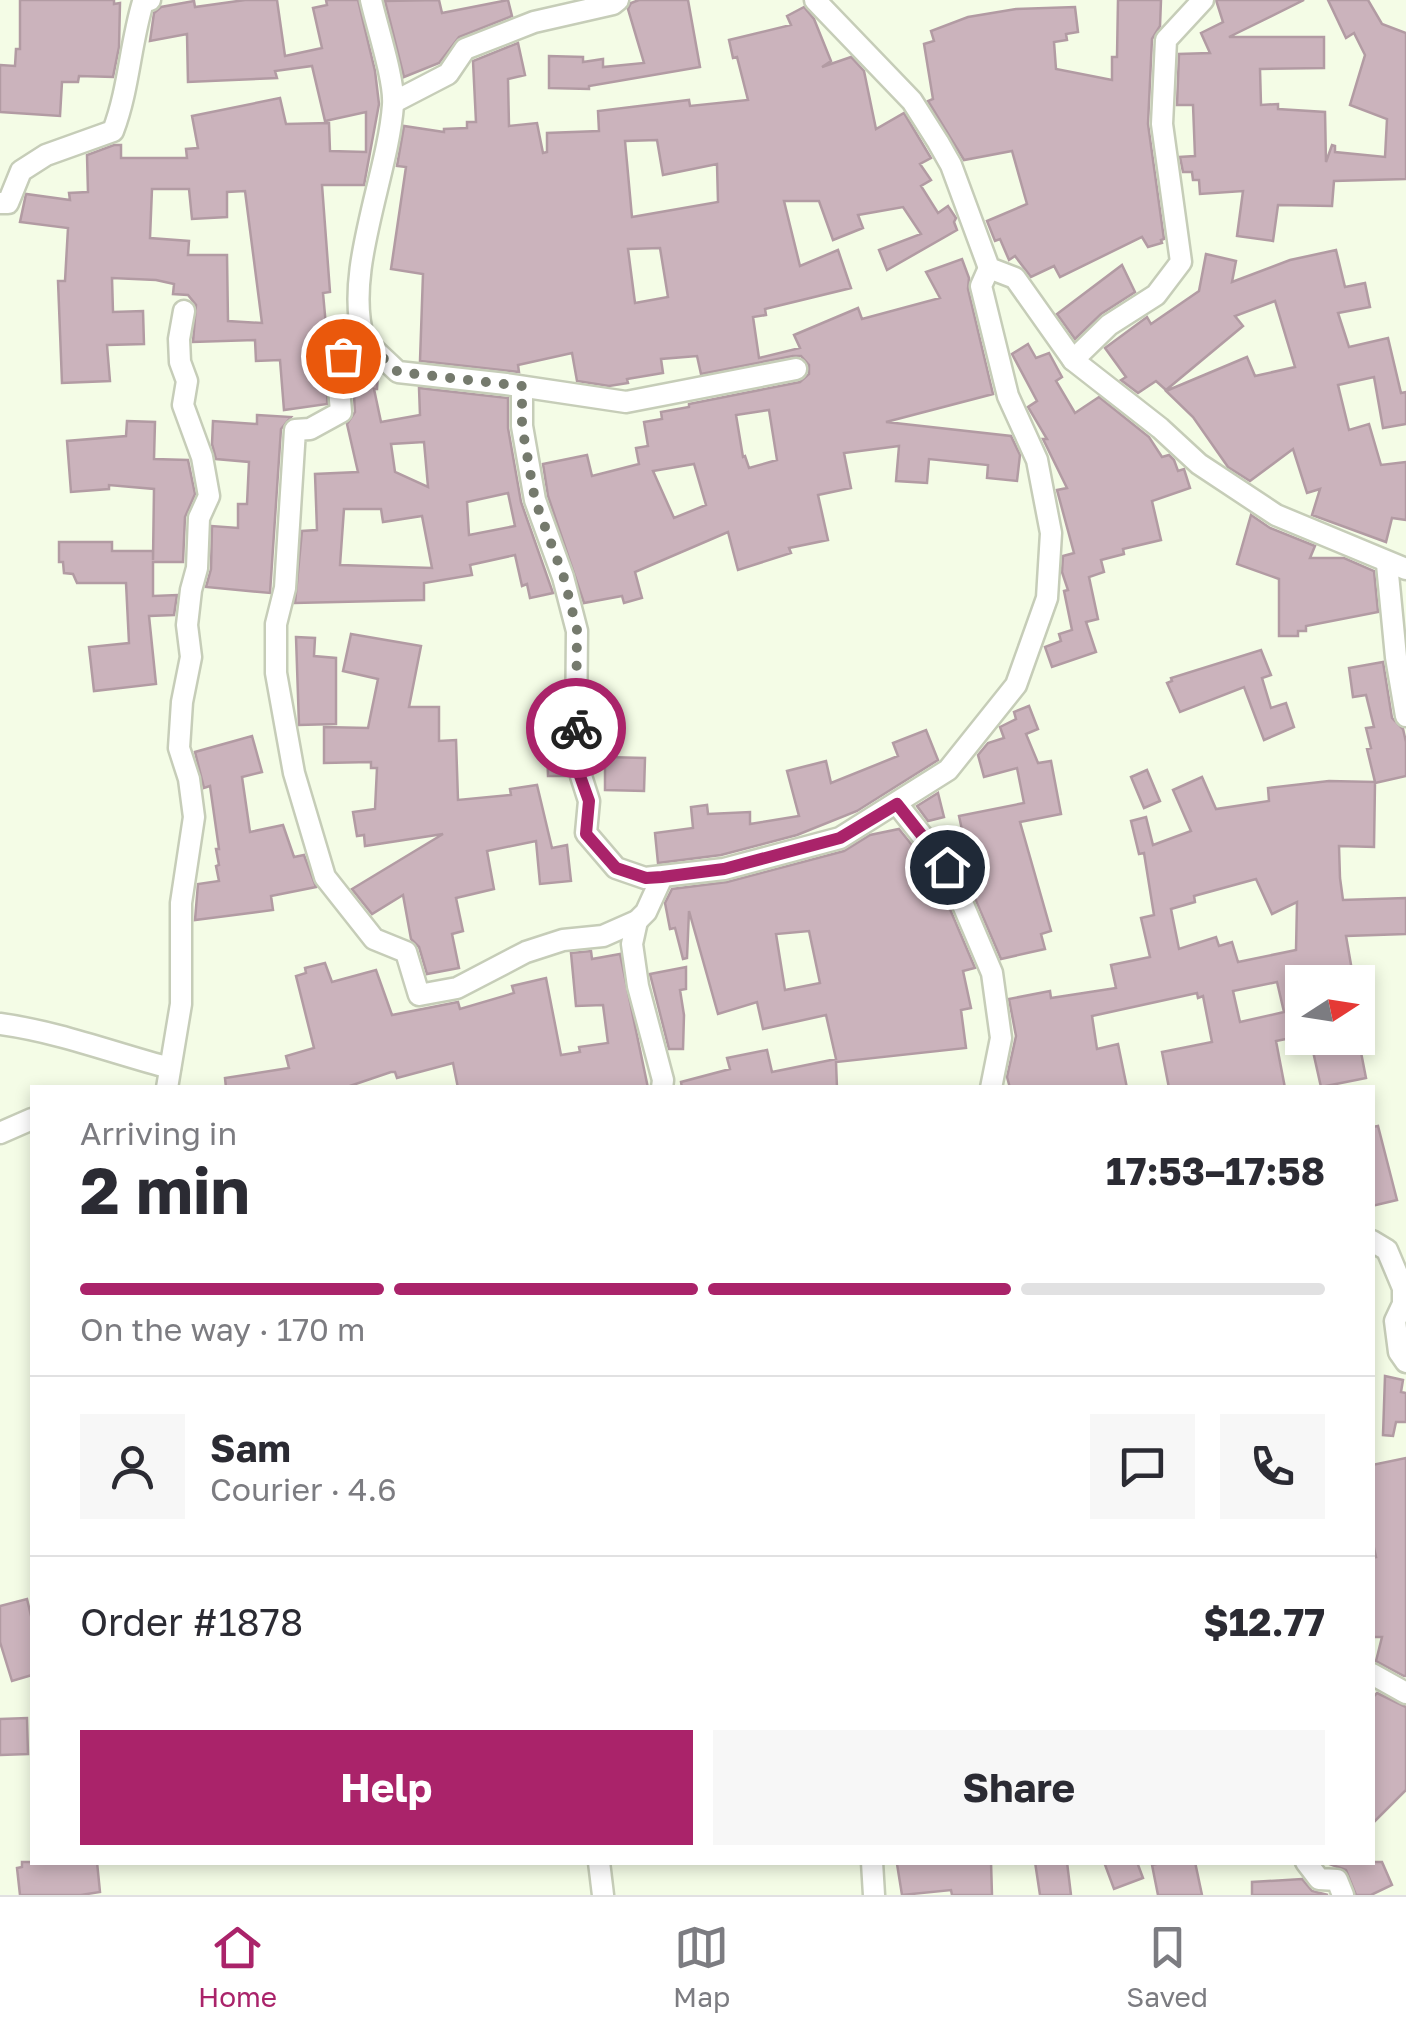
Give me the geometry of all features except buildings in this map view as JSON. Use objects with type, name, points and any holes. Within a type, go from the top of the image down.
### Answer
[{"type":"street","points":[[0,203],[8,202],[21,171],[46,154],[114,131],[127,94],[130,48],[143,2],[150,0]]},
{"type":"street","points":[[370,0],[394,102],[362,266],[357,318],[364,340],[398,372],[626,402],[796,369]]},
{"type":"street","points":[[394,102],[448,74],[465,49],[534,22],[618,0]]},
{"type":"street","points":[[522,386],[522,426],[535,500],[564,578],[577,630],[576,738],[580,776],[589,801],[586,834],[616,868],[646,878],[724,869],[840,838],[948,770],[1016,684],[1048,598],[1050,533],[1038,460],[1008,396],[982,286],[989,268],[951,165],[912,101],[816,0]]},
{"type":"street","points":[[1073,360],[1109,325],[1156,295],[1181,262],[1162,124],[1166,40],[1203,0]]},
{"type":"street","points":[[989,268],[1015,278],[1073,360],[1199,464],[1276,515],[1396,566],[1396,657],[1406,716]]},
{"type":"street","points":[[0,1024],[104,1046],[168,1078],[182,1004],[181,903],[194,817],[189,779],[179,748],[182,702],[191,657],[187,626],[197,568],[198,518],[209,496],[202,457],[183,406],[187,381],[180,362],[179,339],[184,311]]},
{"type":"street","points":[[364,340],[352,346],[338,369],[342,412],[310,428],[295,430],[285,588],[276,624],[276,673],[294,773],[326,876],[374,939],[406,952],[419,995],[457,988],[526,952],[562,940],[603,936],[638,921],[662,877]]},
{"type":"street","points":[[897,804],[947,867],[992,974],[1001,1038],[991,1085]]},
{"type":"street","points":[[638,921],[632,944],[638,986],[662,1085]]},
{"type":"street","points":[[0,1133],[30,1121]]},
{"type":"street","points":[[1375,1243],[1387,1250],[1404,1288],[1404,1304],[1396,1312],[1395,1321],[1399,1352],[1406,1362]]},
{"type":"street","points":[[1375,1676],[1406,1692]]},
{"type":"street","points":[[599,1865],[603,1895]]},
{"type":"street","points":[[872,1865],[874,1895]]},
{"type":"street","points":[[1308,1865],[1318,1879],[1337,1880],[1343,1895]]},
{"type":"way so far","points":[[343,356],[364,340],[398,372],[522,386],[522,426],[535,500],[564,578],[577,630],[576,728]]},
{"type":"route","points":[[576,728],[580,776],[589,801],[586,834],[616,868],[646,878],[724,869],[840,838],[897,804],[947,867]]}]
